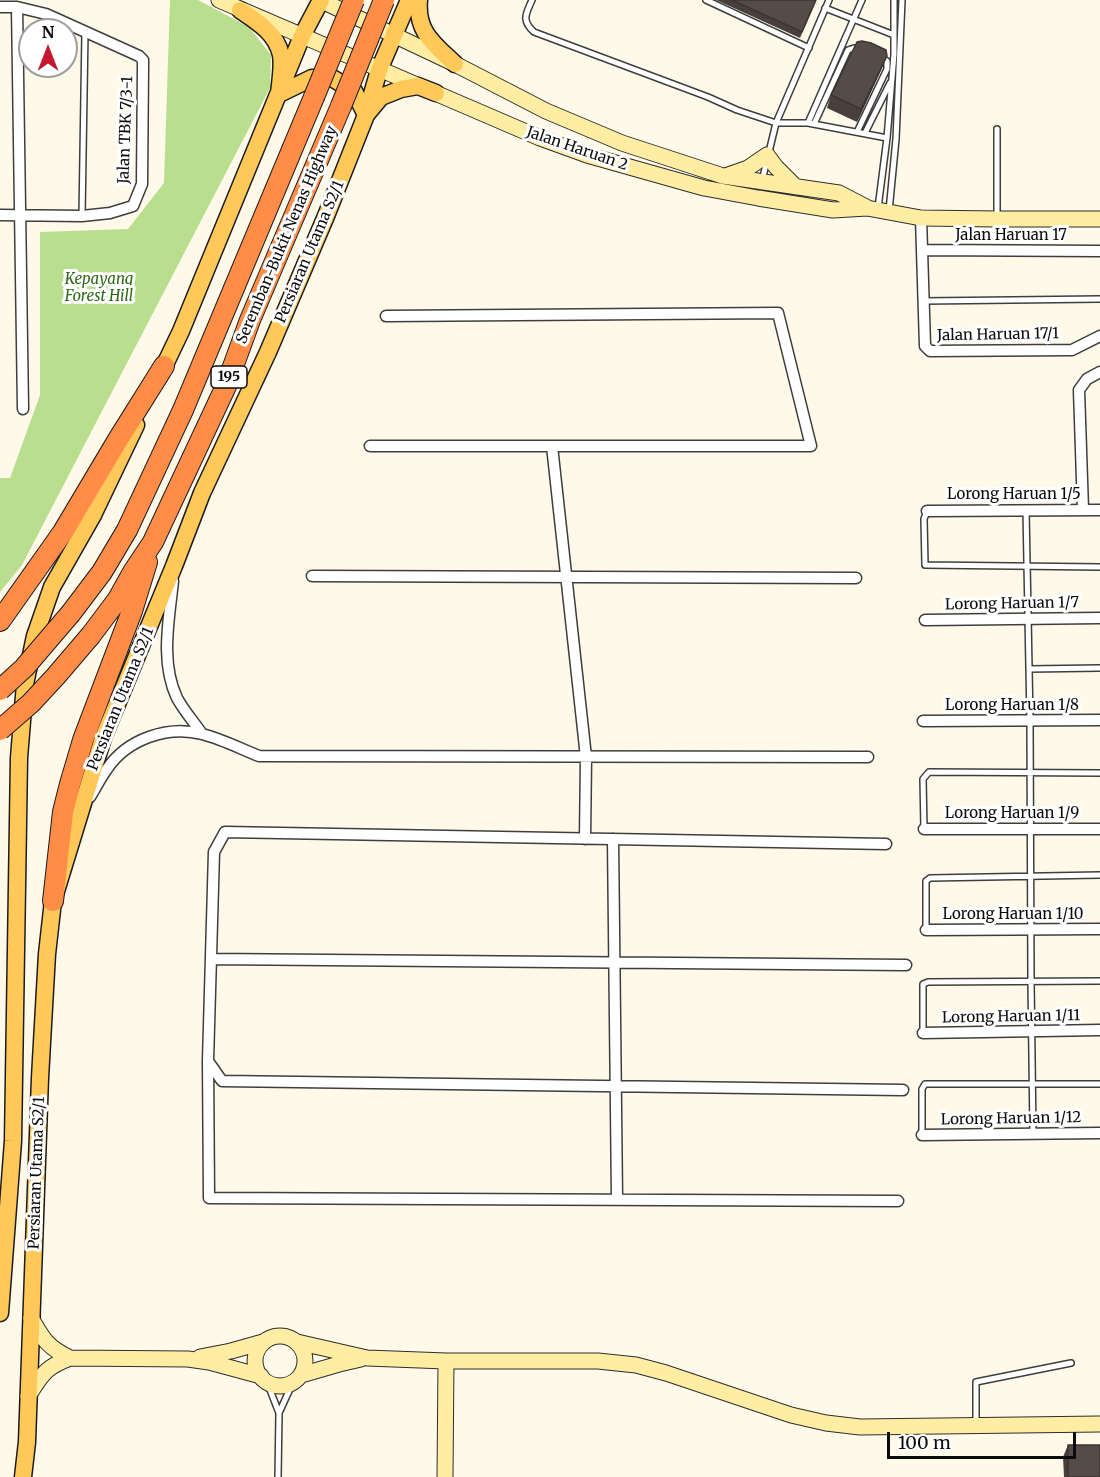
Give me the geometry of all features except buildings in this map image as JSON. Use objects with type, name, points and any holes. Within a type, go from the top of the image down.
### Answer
[{"type":"highway","name":"Seremban-Bukit Nenas Highway","points":[[0,690],[24,668],[71,613],[102,572],[127,530],[183,410],[354,0]]},
{"type":"highway","name":"Seremban-Bukit Nenas Highway","points":[[0,730],[31,703],[91,635],[118,599],[153,542],[226,386],[250,320],[384,0]]},
{"type":"highway","points":[[0,621],[63,531],[164,366]]},
{"type":"highway","points":[[53,901],[63,812],[70,784],[83,740],[132,611],[153,542]]},
{"type":"main road","name":"Persiaran Utama S2/1","points":[[0,1313],[13,1141],[18,780],[25,684],[35,636],[52,587],[93,515],[181,332],[302,36],[321,0]]},
{"type":"main road","name":"Persiaran Utama S2/1","points":[[22,1477],[27,1442],[47,954],[53,901],[103,738],[202,493],[268,352],[326,216],[366,115],[380,70],[409,0]]},
{"type":"main road","points":[[419,0],[418,10],[422,27],[430,40],[455,64]]},
{"type":"main road","points":[[240,10],[261,24],[275,39],[282,57],[279,94]]},
{"type":"main road","points":[[279,94],[312,78],[332,78],[354,90],[366,115],[381,97],[401,89],[418,86],[436,93]]},
{"type":"main road","points":[[27,1442],[30,1477]]},
{"type":"street","name":"Jalan Haruan 2","points":[[219,0],[540,138],[587,155],[704,188],[833,210],[878,210],[921,218],[1100,219]]},
{"type":"street","name":"Jalan Haruan 2","points":[[321,0],[455,64],[546,111],[611,138],[723,176],[839,193],[878,210]]},
{"type":"street","points":[[0,7],[17,7],[46,14],[85,32]]},
{"type":"street","points":[[17,7],[23,409]]},
{"type":"street","name":"Jalan TBK 7/3-1","points":[[82,216],[110,213],[133,206],[142,184],[143,60],[139,56],[85,32]]},
{"type":"street","points":[[723,176],[748,168],[767,155],[796,187]]},
{"type":"street","points":[[0,215],[82,216]]},
{"type":"street","points":[[921,218],[924,301]]},
{"type":"street","name":"Jalan Haruan 17","points":[[923,250],[1100,251]]},
{"type":"street","name":"Jalan Haruan 17/1","points":[[924,301],[925,346],[930,351],[1072,350],[1100,336]]},
{"type":"street","points":[[370,446],[811,446],[778,313],[386,316]]},
{"type":"street","points":[[1083,510],[1079,390],[1087,379],[1100,372]]},
{"type":"street","points":[[552,446],[586,757],[585,839]]},
{"type":"street","name":"Lorong Haruan 1/5","points":[[927,511],[1100,510]]},
{"type":"street","points":[[174,566],[166,642],[170,678],[178,699],[201,734]]},
{"type":"street","points":[[312,576],[856,578]]},
{"type":"street","name":"Lorong Haruan 1/7","points":[[925,620],[1100,618]]},
{"type":"street","name":"Lorong Haruan 1/8","points":[[923,721],[1100,720]]},
{"type":"street","points":[[79,816],[108,767],[126,749],[146,738],[170,731],[201,734],[259,756],[868,757]]},
{"type":"street","name":"Lorong Haruan 1/9","points":[[924,829],[1100,829]]},
{"type":"street","points":[[886,844],[225,832],[214,852],[208,1061],[209,1198],[898,1201]]},
{"type":"street","points":[[613,839],[617,1199]]},
{"type":"street","name":"Lorong Haruan 1/10","points":[[926,930],[1100,929]]},
{"type":"street","points":[[211,959],[906,965]]},
{"type":"street","name":"Lorong Haruan 1/11","points":[[923,1033],[1100,1030]]},
{"type":"street","points":[[208,1061],[222,1081],[903,1090]]},
{"type":"street","name":"Lorong Haruan 1/12","points":[[922,1135],[1100,1133]]},
{"type":"street","points":[[31,1318],[48,1345],[70,1358]]},
{"type":"street","points":[[188,1359],[231,1351],[276,1336],[290,1338],[302,1347],[305,1361],[298,1378]]},
{"type":"street","points":[[263,1342],[255,1362],[257,1370],[264,1379]]},
{"type":"street","points":[[297,1342],[367,1358],[446,1361],[598,1361],[636,1365],[791,1415],[826,1423],[860,1427],[1100,1424]]},
{"type":"street","points":[[28,1396],[46,1370],[70,1358],[188,1359],[209,1362],[281,1386],[339,1364],[367,1358]]},
{"type":"street","points":[[445,1477],[446,1361]]},
{"type":"lane","points":[[532,0],[526,14],[526,21],[534,32],[776,123],[811,123],[887,138]]},
{"type":"lane","points":[[706,0],[809,48]]},
{"type":"lane","points":[[758,198],[776,123],[829,0]]},
{"type":"lane","points":[[811,123],[862,0]]},
{"type":"lane","points":[[878,210],[892,78],[894,0]]},
{"type":"lane","points":[[878,210],[896,139],[902,0]]},
{"type":"lane","points":[[825,8],[894,35]]},
{"type":"lane","points":[[82,216],[85,32]]},
{"type":"lane","points":[[811,123],[849,50],[861,48]]},
{"type":"lane","points":[[857,132],[887,69],[887,61],[878,56]]},
{"type":"lane","points":[[865,134],[892,78]]},
{"type":"lane","points":[[997,129],[997,219]]},
{"type":"lane","points":[[924,301],[1100,299]]},
{"type":"lane","points":[[1026,510],[1033,1134]]},
{"type":"lane","points":[[927,511],[924,519],[925,566],[1100,567]]},
{"type":"lane","points":[[1029,669],[1100,668]]},
{"type":"lane","points":[[924,829],[923,779],[929,772],[1100,773]]},
{"type":"lane","points":[[926,930],[926,881],[930,878],[1100,875]]},
{"type":"lane","points":[[923,1033],[923,984],[928,982],[1100,981]]},
{"type":"lane","points":[[922,1135],[922,1089],[925,1084],[1100,1084]]},
{"type":"lane","points":[[976,1425],[976,1382],[1071,1363]]},
{"type":"lane","points":[[278,1477],[279,1413],[298,1378]]},
{"type":"lane","points":[[264,1379],[279,1413]]},
{"type":"green space","name":"Kepayang Forest Hill","points":[[170,0],[198,0],[249,27],[271,55],[270,88],[22,565],[0,592],[0,478],[10,478],[40,395],[40,232],[128,229],[164,183]]}]
